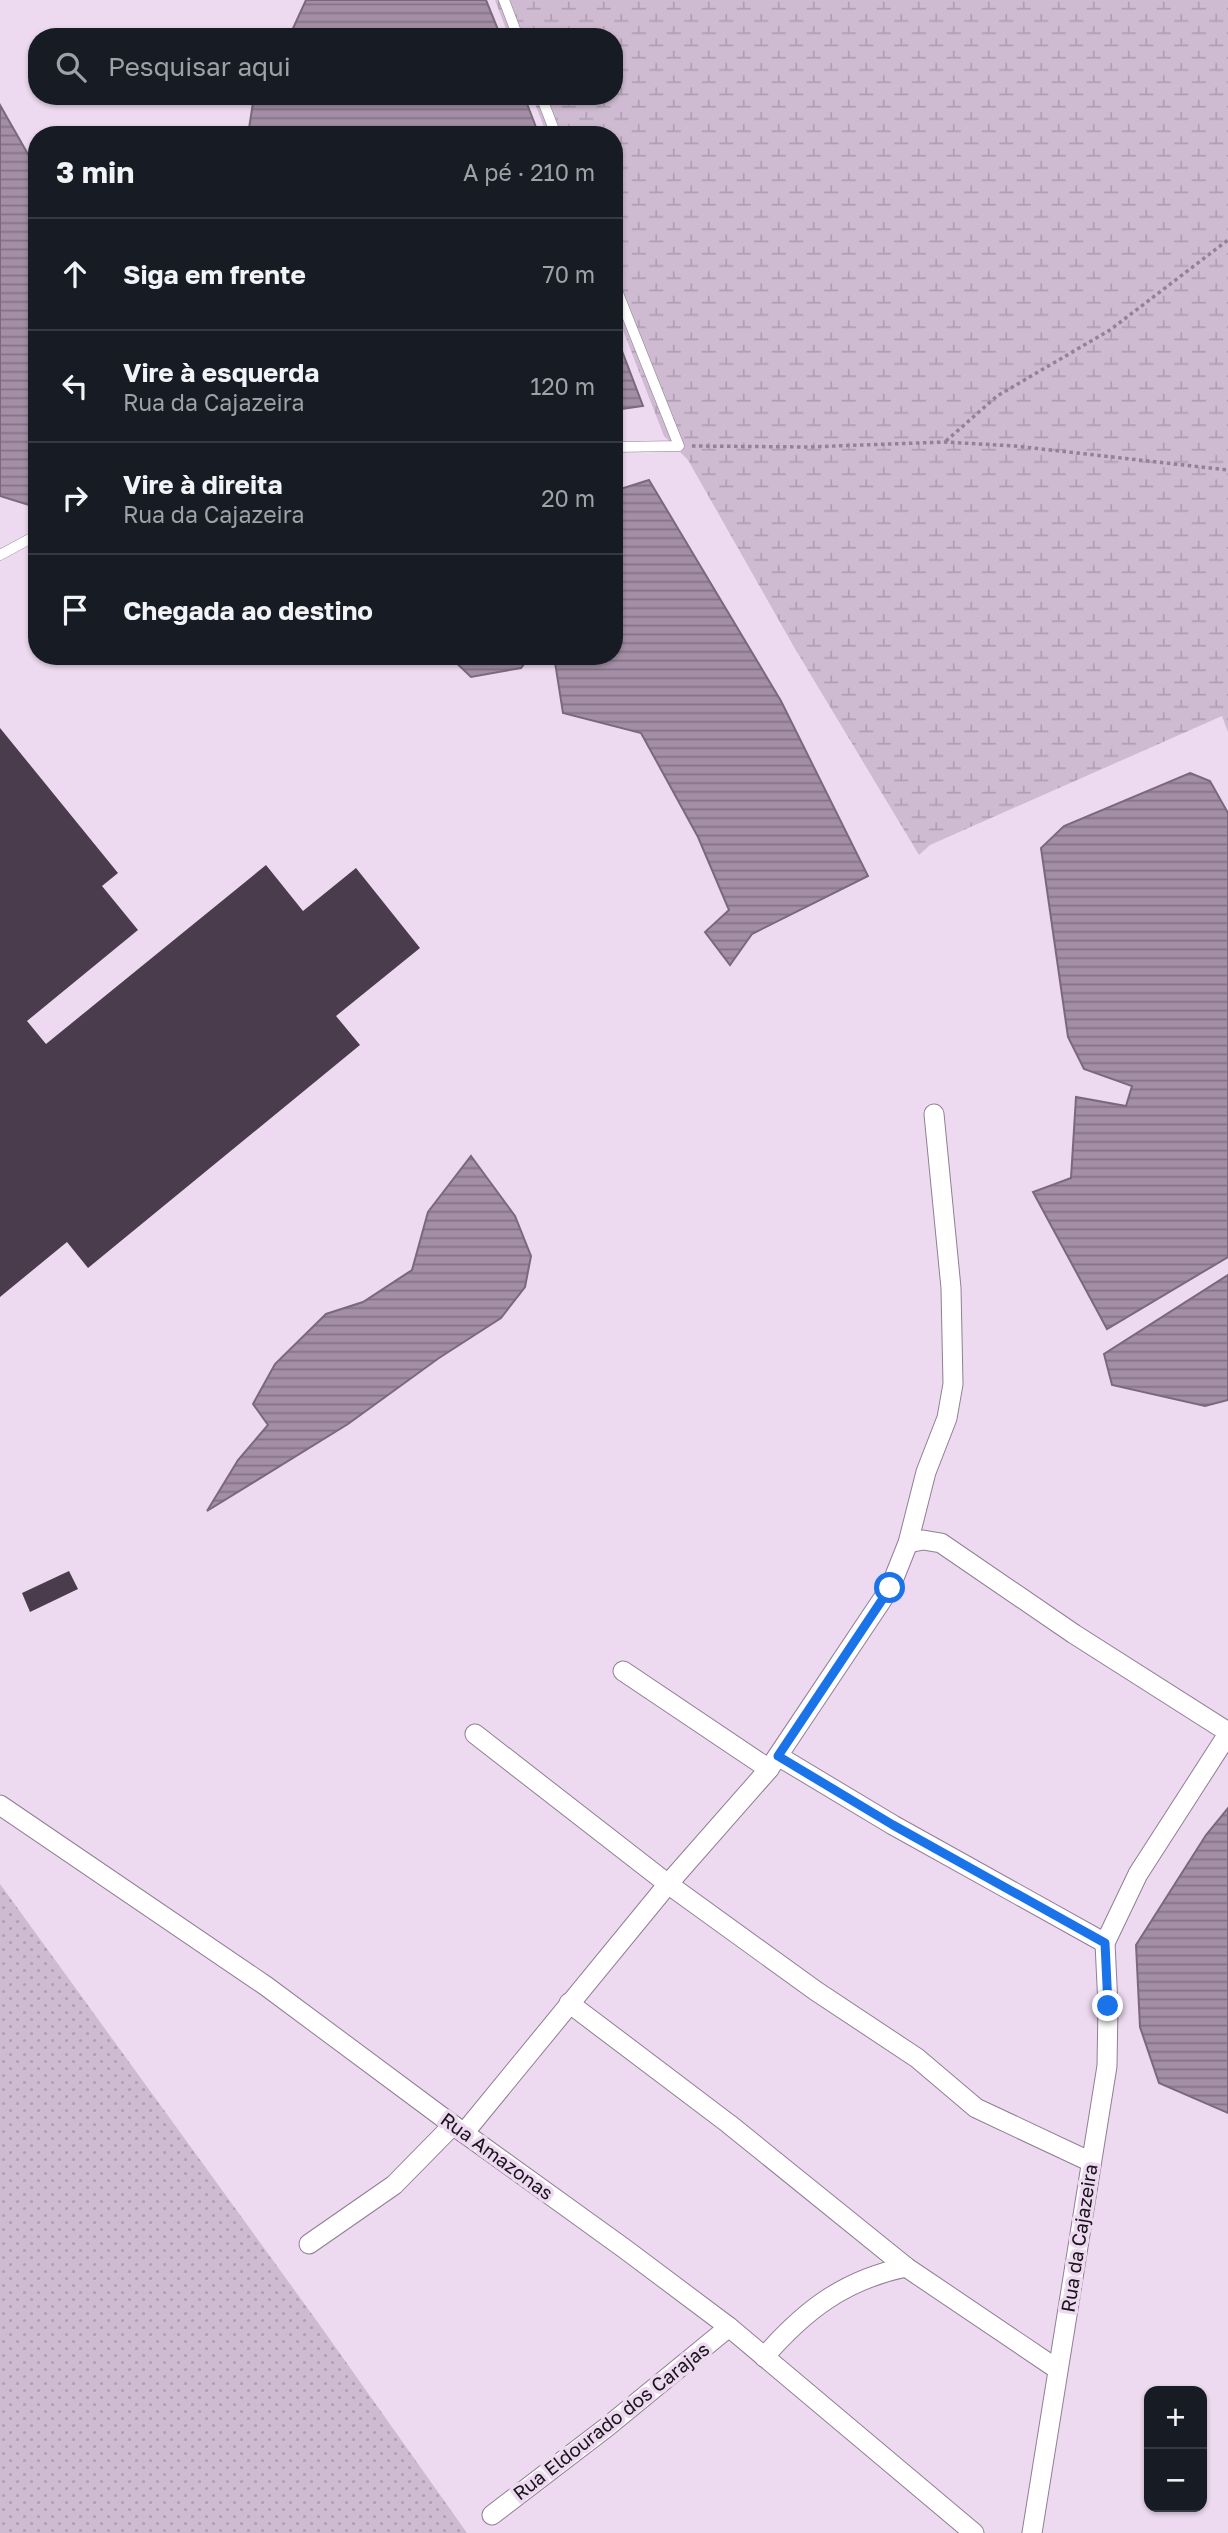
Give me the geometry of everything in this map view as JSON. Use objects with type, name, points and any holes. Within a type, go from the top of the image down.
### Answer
[{"type":"street","points":[[309,2244],[394,2185],[459,2129],[774,1763],[883,1600],[908,1544],[926,1472],[947,1418],[954,1384],[951,1288],[934,1114]]},
{"type":"street","points":[[908,1544],[932,1540],[947,1547],[1074,1634],[1228,1733]]},
{"type":"street","points":[[623,1671],[774,1763],[893,1825],[1105,1943]]},
{"type":"street","name":"Rua da Cajazeira","points":[[1032,2533],[1107,2066],[1105,1943],[1138,1874],[1228,1733]]},
{"type":"street","points":[[475,1734],[668,1884],[816,1991],[916,2058],[976,2108],[1091,2162]]},
{"type":"street","name":"Rua Amazonas","points":[[0,1805],[266,1986],[729,2327],[974,2533]]},
{"type":"street","points":[[569,2003],[729,2124],[906,2267],[1057,2369]]},
{"type":"street","points":[[764,2357],[782,2336],[837,2291],[858,2281],[906,2267]]},
{"type":"street","name":"Rua Eldourado dos Carajas","points":[[492,2515],[607,2427],[729,2327]]},
{"type":"lane","points":[[504,0],[515,28]]},
{"type":"lane","points":[[544,105],[553,126]]},
{"type":"lane","points":[[623,306],[679,446],[623,447]]},
{"type":"lane","points":[[0,555],[28,540]]},
{"type":"path","points":[[944,442],[997,396],[1110,330],[1228,240]]},
{"type":"path","points":[[679,446],[808,447],[944,442],[1015,446],[1228,470]]},
{"type":"green space","points":[[495,0],[1228,0],[1228,732],[1222,716],[930,845],[919,855],[794,647],[688,460],[664,436],[623,330],[623,126],[544,126],[535,105],[623,105],[623,28],[506,28]]},
{"type":"green space","points":[[0,1884],[319,2324],[467,2533],[0,2533]]},
{"type":"shaded area","points":[[306,0],[486,0],[497,28],[293,28]]},
{"type":"shaded area","points":[[0,105],[28,154],[28,505],[0,496]]},
{"type":"shaded area","points":[[253,105],[527,105],[536,126],[249,126]]},
{"type":"shaded area","points":[[623,354],[643,406],[623,409]]},
{"type":"shaded area","points":[[649,480],[781,701],[868,876],[752,934],[730,965],[705,932],[729,910],[698,837],[641,733],[563,713],[555,665],[623,665],[623,488]]},
{"type":"shaded area","points":[[458,665],[523,665],[521,668],[471,677]]},
{"type":"shaded area","points":[[1190,773],[1210,781],[1228,813],[1228,1257],[1107,1329],[1033,1192],[1071,1178],[1076,1097],[1126,1106],[1132,1086],[1084,1069],[1068,1037],[1041,848],[1064,826]]},
{"type":"shaded area","points":[[471,1156],[515,1216],[531,1256],[525,1287],[501,1318],[439,1358],[348,1424],[207,1511],[238,1460],[268,1425],[253,1404],[275,1364],[326,1314],[363,1302],[412,1270],[428,1212]]},
{"type":"shaded area","points":[[1228,1275],[1228,1400],[1205,1406],[1112,1385],[1104,1354]]},
{"type":"shaded area","points":[[1228,1808],[1228,2113],[1159,2083],[1140,2027],[1136,1945],[1206,1835]]},
{"type":"building","points":[[0,728],[118,873],[102,886],[138,930],[27,1021],[46,1044],[266,865],[303,911],[356,868],[420,948],[336,1016],[360,1045],[88,1268],[67,1242],[0,1297]]},
{"type":"building","points":[[69,1571],[78,1589],[30,1612],[22,1593]]},
{"type":"route","points":[[890,1588],[778,1756],[893,1825],[1105,1943],[1108,2006]]}]
